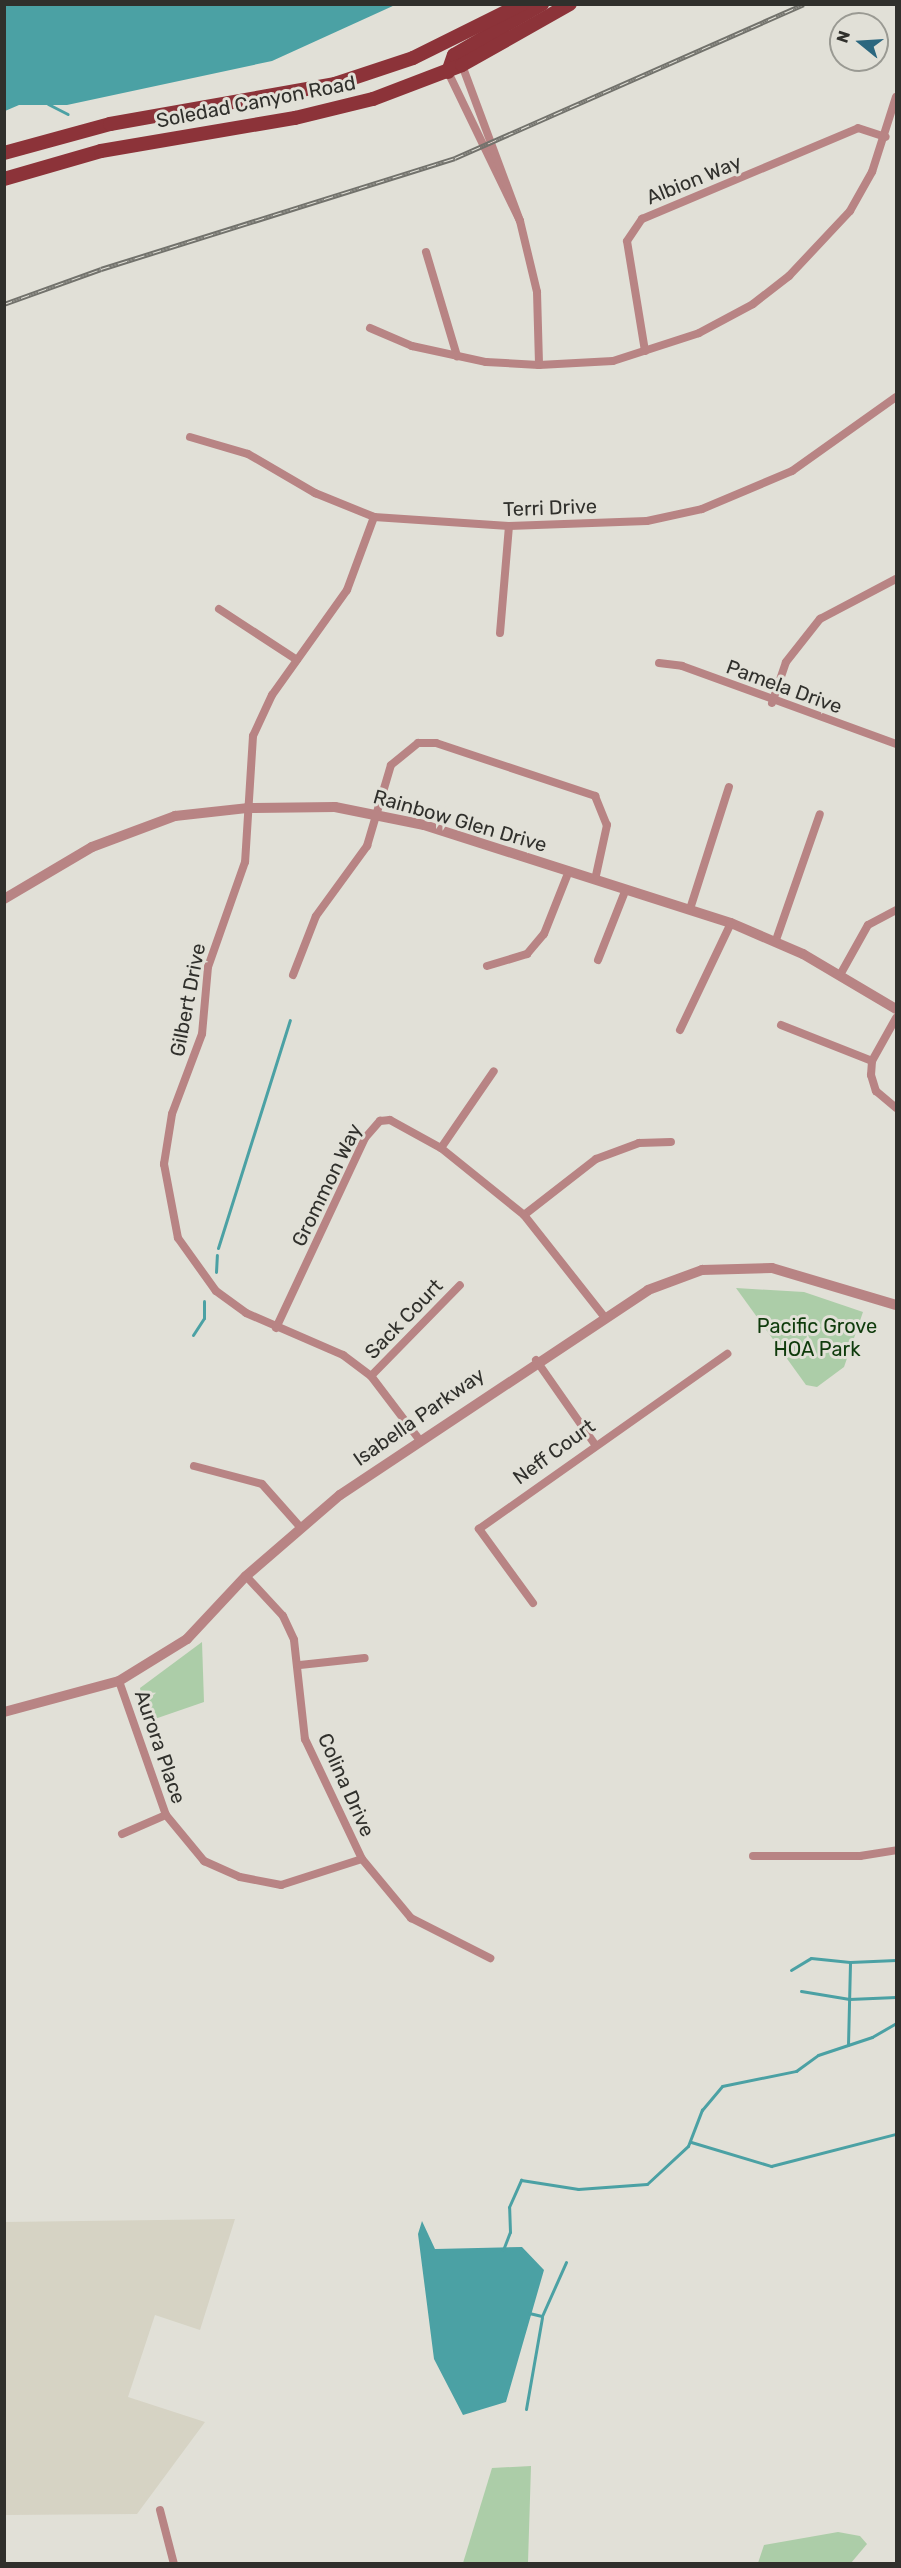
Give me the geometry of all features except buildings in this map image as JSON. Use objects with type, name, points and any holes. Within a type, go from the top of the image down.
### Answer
[{"type":"main road","name":"Soledad Canyon Road","points":[[4,153],[110,124],[345,81],[452,42],[522,4]]},
{"type":"main road","points":[[448,72],[454,55],[542,4]]},
{"type":"main road","name":"Soledad Canyon Road","points":[[4,179],[101,151],[334,110],[448,72],[570,4]]},
{"type":"street","points":[[462,65],[520,221],[537,292],[539,365]]},
{"type":"street","points":[[448,72],[520,221]]},
{"type":"street","points":[[370,328],[386,339],[457,356],[539,365],[613,361],[699,333],[753,304],[789,276],[850,211],[886,137],[897,97]]},
{"type":"street","name":"Albion Way","points":[[645,351],[627,241],[642,219],[858,128],[886,137]]},
{"type":"street","points":[[426,252],[457,356]]},
{"type":"street","name":"Terri Drive","points":[[190,437],[248,454],[315,493],[375,517],[509,526],[647,521],[702,508],[792,471],[897,397]]},
{"type":"street","name":"Gilbert Drive","points":[[375,517],[347,590],[297,660],[253,736],[245,862],[208,967],[202,1034],[172,1114],[164,1164],[176,1228],[194,1266],[223,1296],[276,1328],[343,1355],[371,1376],[418,1438]]},
{"type":"street","points":[[500,633],[509,526]]},
{"type":"street","points":[[772,703],[786,662],[820,619],[897,579]]},
{"type":"street","points":[[219,609],[297,660]]},
{"type":"street","name":"Pamela Drive","points":[[659,663],[682,666],[772,703],[897,744]]},
{"type":"street","points":[[293,975],[316,916],[356,865],[377,813],[391,765],[411,747],[436,743],[595,796],[607,825],[594,880]]},
{"type":"street","points":[[690,909],[729,787]]},
{"type":"street","name":"Rainbow Glen Drive","points":[[4,900],[125,834],[174,816],[247,808],[335,807],[377,813],[731,923],[776,940],[897,1009]]},
{"type":"street","points":[[776,940],[820,814]]},
{"type":"street","points":[[487,966],[527,954],[544,934],[569,871]]},
{"type":"street","points":[[598,960],[626,889]]},
{"type":"street","points":[[840,975],[868,925],[897,910]]},
{"type":"street","points":[[680,1030],[731,923]]},
{"type":"street","points":[[897,1018],[872,1061],[876,1091],[897,1108]]},
{"type":"street","points":[[782,1024],[872,1061]]},
{"type":"street","points":[[441,1148],[494,1071]]},
{"type":"street","name":"Grommon Way","points":[[276,1328],[372,1126],[390,1120],[441,1148],[524,1215],[603,1315]]},
{"type":"street","points":[[524,1215],[596,1159],[639,1143],[671,1142]]},
{"type":"street","name":"Isabella Parkway","points":[[4,1712],[119,1681],[187,1639],[246,1576],[301,1528],[418,1438],[603,1315],[648,1290],[702,1270],[738,1267],[804,1275],[897,1305]]},
{"type":"street","name":"Sack Court","points":[[371,1376],[460,1285]]},
{"type":"street","name":"Neff Court","points":[[533,1603],[479,1529],[594,1443],[727,1354]]},
{"type":"street","points":[[536,1359],[594,1443]]},
{"type":"street","points":[[194,1466],[262,1484],[301,1528]]},
{"type":"street","name":"Colina Drive","points":[[246,1576],[283,1616],[300,1665],[305,1739],[362,1859],[411,1918],[490,1958]]},
{"type":"street","points":[[300,1665],[365,1658]]},
{"type":"street","name":"Aurora Place","points":[[119,1681],[166,1815],[204,1861],[240,1877],[281,1885],[362,1859]]},
{"type":"street","points":[[122,1834],[166,1815]]},
{"type":"street","points":[[753,1857],[860,1856],[897,1850]]},
{"type":"street","points":[[160,2510],[174,2564]]},
{"type":"shaded area","points":[[235,2219],[200,2330],[155,2315],[128,2397],[205,2422],[137,2514],[5,2515],[5,2222]]},
{"type":"green space","name":"Pacific Grove HOA Park","points":[[736,1288],[804,1292],[863,1312],[844,1367],[817,1387],[806,1385]]},
{"type":"green space","points":[[202,1642],[204,1702],[146,1722],[140,1688]]},
{"type":"green space","points":[[531,2466],[528,2563],[463,2563],[492,2468]]},
{"type":"green space","points":[[838,2532],[860,2536],[867,2544],[851,2563],[758,2563],[764,2545]]},
{"type":"water","points":[[5,4],[395,5],[272,61],[67,105],[19,105],[5,111]]},
{"type":"water","points":[[422,2221],[435,2249],[522,2247],[544,2270],[506,2402],[463,2415],[434,2359],[418,2234]]},
{"type":"waterway","points":[[48,104],[68,114]]},
{"type":"waterway","points":[[218,1248],[290,1020]]},
{"type":"waterway","points":[[216,1272],[217,1255]]},
{"type":"waterway","points":[[193,1335],[204,1318],[204,1301]]},
{"type":"waterway","points":[[791,1970],[811,1958],[850,1962]]},
{"type":"waterway","points":[[848,2045],[850,1962],[896,1960]]},
{"type":"waterway","points":[[801,1991],[849,1999],[896,1997]]},
{"type":"waterway","points":[[503,2250],[510,2232],[509,2207],[521,2180],[578,2189],[647,2184],[688,2146],[702,2110],[722,2086],[796,2071],[818,2055],[872,2037],[896,2023]]},
{"type":"waterway","points":[[691,2142],[771,2166],[896,2134]]},
{"type":"waterway","points":[[529,2313],[542,2316],[566,2262]]},
{"type":"waterway","points":[[526,2409],[542,2317]]},
{"type":"railway","points":[[4,304],[101,269],[455,158],[804,4]]}]
